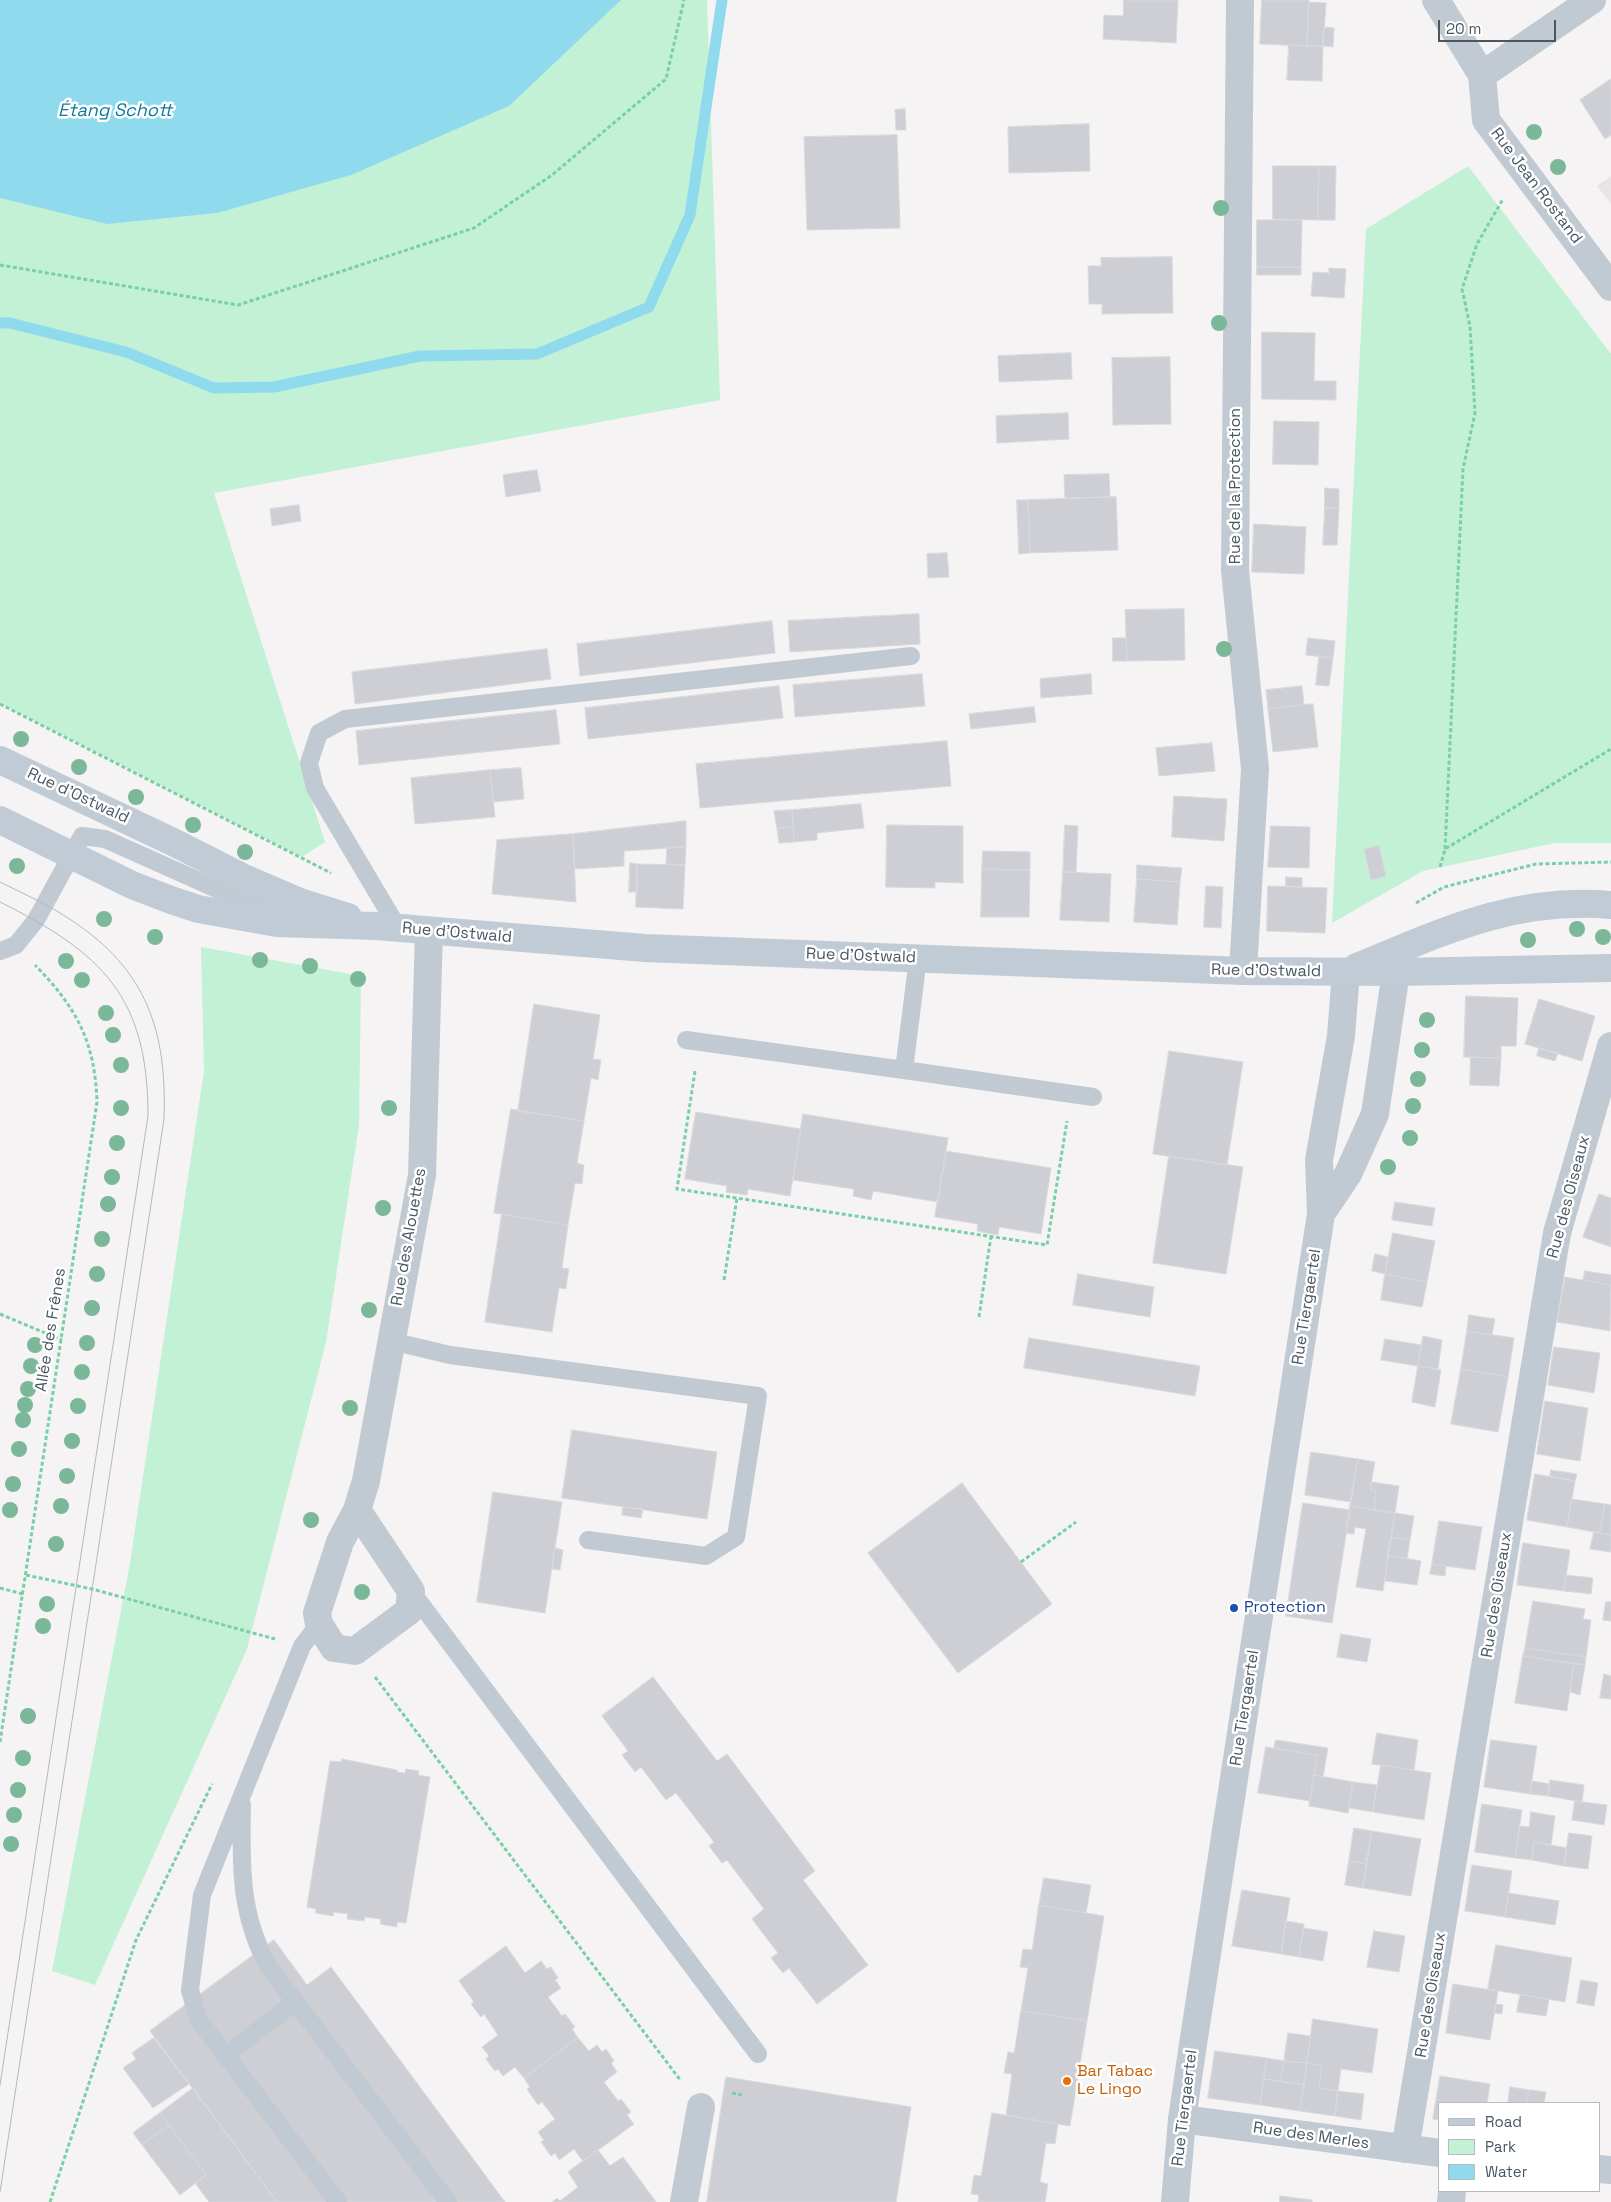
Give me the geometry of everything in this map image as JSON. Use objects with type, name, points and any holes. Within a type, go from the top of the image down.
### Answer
[{"type":"main road","name":"Rue d'Ostwald","points":[[0,760],[242,877],[300,902],[387,927]]},
{"type":"main road","name":"Rue d'Ostwald","points":[[0,820],[132,885],[198,909],[277,923],[387,927],[645,948],[1243,971],[1396,972],[1611,968]]},
{"type":"main road","name":"Rue d'Ostwald","points":[[1346,972],[1454,927],[1504,912],[1576,902],[1611,905]]},
{"type":"street","name":"Rue de la Protection","points":[[1240,0],[1235,570],[1255,769],[1243,971]]},
{"type":"street","name":"Rue Jean Rostand","points":[[1436,0],[1482,76],[1486,120],[1611,287]]},
{"type":"street","points":[[1482,76],[1592,0]]},
{"type":"street","name":"Rue des Alouettes","points":[[319,1624],[317,1613],[340,1542],[357,1510],[366,1481],[422,1175],[429,930]]},
{"type":"street","name":"Rue Tiergaertel","points":[[1175,2202],[1182,2119],[1322,1214],[1319,1160],[1341,1036],[1346,972]]},
{"type":"street","name":"Rue Tiergaertel","points":[[1322,1214],[1348,1174],[1375,1114],[1396,972]]},
{"type":"street","name":"Rue des Oiseaux","points":[[1405,2149],[1557,1234],[1611,1046]]},
{"type":"street","points":[[319,1624],[334,1648],[355,1651],[410,1611],[411,1591],[357,1510]]},
{"type":"street","points":[[684,2202],[701,2107]]},
{"type":"street","name":"Rue des Merles","points":[[1182,2119],[1438,2153]]},
{"type":"lane","points":[[387,927],[315,788],[309,763],[319,733],[345,719],[911,656]]},
{"type":"lane","points":[[8,948],[36,920],[82,836],[105,839],[237,898],[300,902]]},
{"type":"lane","points":[[904,1070],[918,958]]},
{"type":"lane","points":[[692,1041],[1094,1097]]},
{"type":"lane","points":[[391,1341],[450,1355],[758,1396],[736,1537],[706,1556],[588,1540]]},
{"type":"lane","points":[[411,1591],[758,2054]]},
{"type":"lane","points":[[319,1624],[302,1646],[202,1894],[190,1990],[198,2019],[338,2202]]},
{"type":"lane","points":[[242,1796],[241,1880],[255,1942],[268,1966],[448,2202]]},
{"type":"lane","points":[[226,2055],[295,2002]]},
{"type":"path","points":[[0,265],[238,305],[474,228],[552,175],[666,79],[684,0]]},
{"type":"path","points":[[1440,867],[1445,849],[1463,469],[1474,413],[1470,326],[1462,289],[1477,244],[1522,168]]},
{"type":"path","points":[[0,704],[319,868]]},
{"type":"path","points":[[1445,849],[1611,749]]},
{"type":"path","name":"Allée des Frênes","points":[[0,1742],[97,1102],[96,1072],[90,1048],[74,1011],[50,980],[8,948]]},
{"type":"path","points":[[692,1041],[677,1189],[1047,1245],[1071,1094]]},
{"type":"path","points":[[724,1280],[737,1198]]},
{"type":"path","points":[[979,1317],[991,1236]]},
{"type":"path","points":[[0,1314],[62,1340]]},
{"type":"path","points":[[1021,1562],[1076,1522]]},
{"type":"path","points":[[26,1575],[92,1589],[302,1646]]},
{"type":"path","points":[[0,1588],[23,1594]]},
{"type":"path","points":[[355,1651],[701,2107]]},
{"type":"path","points":[[50,2202],[136,1940],[213,1782]]},
{"type":"shaded area","points":[[1611,176],[1611,204],[1597,186]]},
{"type":"green space","points":[[0,0],[707,0],[720,400],[214,493],[325,842],[302,857],[0,703]]},
{"type":"green space","points":[[1468,166],[1611,354],[1611,843],[1555,843],[1423,871],[1332,923],[1366,229]]},
{"type":"green space","points":[[201,947],[361,976],[359,1125],[326,1342],[247,1649],[95,1985],[52,1971],[130,1563],[204,1071]]},
{"type":"water","name":"Étang Schott","points":[[0,0],[621,0],[509,106],[351,175],[217,213],[107,224],[0,198]]},
{"type":"building","points":[[1124,0],[1178,0],[1176,43],[1103,39],[1104,15],[1123,16]]},
{"type":"building","points":[[1262,0],[1309,0],[1307,46],[1260,44]]},
{"type":"building","points":[[1309,2],[1326,3],[1323,46],[1307,46]]},
{"type":"building","points":[[1324,27],[1334,28],[1333,47],[1323,46]]},
{"type":"building","points":[[1289,45],[1323,46],[1322,81],[1287,80]]},
{"type":"building","points":[[1611,79],[1611,135],[1605,139],[1580,100]]},
{"type":"building","points":[[905,109],[906,130],[896,130],[895,110]]},
{"type":"building","points":[[1089,124],[1090,171],[1009,173],[1008,127]]},
{"type":"building","points":[[897,135],[900,228],[807,230],[804,137]]},
{"type":"building","points":[[1273,166],[1319,166],[1318,220],[1273,219]]},
{"type":"building","points":[[1319,166],[1336,166],[1335,220],[1318,220]]},
{"type":"building","points":[[1257,220],[1302,220],[1301,267],[1257,267]]},
{"type":"building","points":[[1172,257],[1173,313],[1102,314],[1102,304],[1089,304],[1088,266],[1101,266],[1101,258]]},
{"type":"building","points":[[1257,267],[1301,267],[1301,275],[1257,275]]},
{"type":"building","points":[[1329,268],[1346,269],[1344,298],[1311,296],[1313,272],[1329,273]]},
{"type":"building","points":[[1262,332],[1315,333],[1314,381],[1336,381],[1336,400],[1262,399]]},
{"type":"building","points":[[1071,353],[1072,379],[999,382],[998,356]]},
{"type":"building","points":[[1170,357],[1171,424],[1113,425],[1112,358]]},
{"type":"building","points":[[1068,413],[1069,439],[997,443],[996,416]]},
{"type":"building","points":[[1274,421],[1319,422],[1318,465],[1273,464]]},
{"type":"building","points":[[537,470],[541,491],[506,497],[503,475]]},
{"type":"building","points":[[1109,474],[1110,497],[1065,498],[1064,475]]},
{"type":"building","points":[[1325,488],[1339,489],[1339,508],[1325,508]]},
{"type":"building","points":[[1116,497],[1118,550],[1030,553],[1028,500]]},
{"type":"building","points":[[1017,500],[1028,500],[1030,553],[1019,554]]},
{"type":"building","points":[[299,505],[301,521],[272,526],[270,509]]},
{"type":"building","points":[[1325,508],[1339,508],[1337,545],[1323,545]]},
{"type":"building","points":[[1254,524],[1306,527],[1304,574],[1252,572]]},
{"type":"building","points":[[947,553],[949,577],[928,578],[927,554]]},
{"type":"building","points":[[1184,609],[1185,660],[1127,661],[1125,610]]},
{"type":"building","points":[[919,614],[920,644],[790,652],[788,621]]},
{"type":"building","points":[[772,621],[775,653],[580,676],[577,644]]},
{"type":"building","points":[[1113,638],[1126,638],[1127,661],[1113,661]]},
{"type":"building","points":[[1308,638],[1335,641],[1333,658],[1306,655]]},
{"type":"building","points":[[547,649],[551,679],[355,704],[352,672]]},
{"type":"building","points":[[1319,657],[1333,658],[1329,686],[1316,685]]},
{"type":"building","points":[[922,674],[925,706],[795,717],[793,685]]},
{"type":"building","points":[[1091,674],[1092,694],[1041,698],[1040,679]]},
{"type":"building","points":[[779,686],[783,718],[588,739],[585,708]]},
{"type":"building","points":[[1302,686],[1304,705],[1268,709],[1266,690]]},
{"type":"building","points":[[1313,704],[1318,747],[1273,752],[1268,709]]},
{"type":"building","points":[[1034,707],[1036,722],[971,729],[969,714]]},
{"type":"building","points":[[556,710],[560,744],[359,765],[356,731]]},
{"type":"building","points":[[947,741],[951,786],[700,808],[696,764]]},
{"type":"building","points":[[1212,743],[1215,771],[1159,776],[1156,748]]},
{"type":"building","points":[[521,768],[524,799],[493,802],[490,770]]},
{"type":"building","points":[[490,770],[495,817],[415,824],[411,778]]},
{"type":"building","points":[[1174,796],[1227,799],[1224,841],[1172,837]]},
{"type":"building","points":[[861,804],[864,828],[817,833],[817,840],[794,842],[792,810]]},
{"type":"building","points":[[792,810],[793,827],[777,829],[774,811]]},
{"type":"building","points":[[686,821],[686,847],[624,851],[624,866],[575,869],[573,834]]},
{"type":"building","points":[[887,825],[963,826],[963,883],[935,882],[935,888],[886,887]]},
{"type":"building","points":[[1065,825],[1078,826],[1076,872],[1063,872]]},
{"type":"building","points":[[1271,826],[1310,827],[1309,868],[1268,867]]},
{"type":"building","points":[[793,827],[794,842],[779,843],[777,829]]},
{"type":"building","points":[[573,834],[576,902],[492,894],[497,840]]},
{"type":"building","points":[[1379,846],[1386,876],[1371,880],[1364,849]]},
{"type":"building","points":[[686,847],[685,865],[666,864],[667,848]]},
{"type":"building","points":[[983,851],[1030,852],[1030,870],[982,869]]},
{"type":"building","points":[[630,863],[637,864],[637,892],[629,892]]},
{"type":"building","points":[[637,864],[685,865],[683,909],[636,907]]},
{"type":"building","points":[[1137,865],[1182,868],[1180,882],[1137,879]]},
{"type":"building","points":[[982,869],[1030,870],[1029,917],[981,917]]},
{"type":"building","points":[[1063,872],[1111,874],[1109,922],[1060,920]]},
{"type":"building","points":[[1286,877],[1302,878],[1302,887],[1286,886]]},
{"type":"building","points":[[1137,879],[1180,882],[1177,925],[1134,922]]},
{"type":"building","points":[[1206,886],[1223,887],[1221,928],[1204,927]]},
{"type":"building","points":[[1268,886],[1327,888],[1325,933],[1267,931]]},
{"type":"building","points":[[1466,996],[1518,998],[1516,1046],[1501,1046],[1501,1058],[1464,1057]]},
{"type":"building","points":[[1539,999],[1595,1016],[1582,1061],[1525,1044]]},
{"type":"building","points":[[534,1004],[600,1015],[593,1059],[601,1060],[598,1080],[591,1078],[584,1121],[518,1111]]},
{"type":"building","points":[[1539,1048],[1558,1053],[1555,1061],[1537,1056]]},
{"type":"building","points":[[1169,1051],[1243,1062],[1227,1165],[1153,1154]]},
{"type":"building","points":[[1471,1057],[1501,1058],[1499,1086],[1470,1085]]},
{"type":"building","points":[[511,1109],[584,1121],[577,1163],[584,1165],[582,1184],[575,1183],[568,1225],[494,1213]]},
{"type":"building","points":[[696,1112],[801,1129],[790,1196],[748,1189],[747,1195],[726,1192],[727,1186],[685,1179]]},
{"type":"building","points":[[803,1114],[948,1138],[938,1202],[873,1191],[871,1200],[853,1196],[854,1189],[793,1180]]},
{"type":"building","points":[[946,1151],[1051,1168],[1041,1234],[999,1227],[998,1235],[977,1231],[978,1224],[935,1217]]},
{"type":"building","points":[[1169,1156],[1243,1167],[1226,1274],[1153,1263]]},
{"type":"building","points":[[1599,1194],[1611,1198],[1611,1247],[1583,1237]]},
{"type":"building","points":[[1395,1202],[1435,1208],[1432,1226],[1392,1220]]},
{"type":"building","points":[[502,1214],[568,1225],[562,1268],[569,1269],[566,1289],[559,1288],[552,1332],[485,1322]]},
{"type":"building","points":[[1393,1233],[1435,1241],[1427,1282],[1385,1274]]},
{"type":"building","points":[[1375,1254],[1388,1257],[1385,1274],[1372,1271]]},
{"type":"building","points":[[1585,1271],[1611,1275],[1611,1285],[1583,1280]]},
{"type":"building","points":[[1078,1274],[1154,1287],[1150,1317],[1073,1305]]},
{"type":"building","points":[[1385,1274],[1427,1282],[1422,1307],[1381,1300]]},
{"type":"building","points":[[1565,1277],[1611,1285],[1610,1331],[1557,1322]]},
{"type":"building","points":[[1469,1315],[1495,1319],[1492,1335],[1467,1331]]},
{"type":"building","points":[[1467,1331],[1514,1338],[1508,1377],[1461,1369]]},
{"type":"building","points":[[1423,1336],[1442,1340],[1438,1369],[1418,1366]]},
{"type":"building","points":[[1029,1338],[1200,1366],[1195,1396],[1024,1368]]},
{"type":"building","points":[[1385,1339],[1421,1345],[1418,1366],[1381,1360]]},
{"type":"building","points":[[1554,1347],[1600,1353],[1594,1393],[1548,1385]]},
{"type":"building","points":[[1418,1366],[1441,1370],[1435,1407],[1412,1402]]},
{"type":"building","points":[[1461,1369],[1508,1377],[1498,1432],[1451,1424]]},
{"type":"building","points":[[1545,1401],[1588,1408],[1580,1461],[1537,1454]]},
{"type":"building","points":[[572,1430],[717,1452],[707,1519],[562,1498]]},
{"type":"building","points":[[1311,1452],[1358,1459],[1351,1502],[1305,1495]]},
{"type":"building","points":[[1358,1459],[1375,1462],[1370,1489],[1376,1491],[1374,1510],[1350,1506]]},
{"type":"building","points":[[1551,1470],[1577,1474],[1575,1481],[1550,1476]]},
{"type":"building","points":[[1535,1474],[1575,1481],[1567,1527],[1527,1520]]},
{"type":"building","points":[[1371,1482],[1399,1486],[1395,1513],[1374,1510],[1376,1491],[1370,1489]]},
{"type":"building","points":[[962,1483],[1052,1604],[958,1673],[868,1553]]},
{"type":"building","points":[[493,1492],[562,1502],[545,1613],[477,1602]]},
{"type":"building","points":[[1572,1499],[1605,1504],[1600,1533],[1567,1527]]},
{"type":"building","points":[[1303,1503],[1350,1510],[1332,1623],[1286,1616]]},
{"type":"building","points":[[1605,1504],[1611,1505],[1611,1535],[1600,1533]]},
{"type":"building","points":[[1350,1506],[1395,1513],[1383,1591],[1356,1587],[1366,1529],[1355,1527],[1354,1534],[1346,1533]]},
{"type":"building","points":[[623,1507],[643,1509],[641,1518],[622,1515]]},
{"type":"building","points":[[1395,1513],[1414,1516],[1410,1540],[1391,1537]]},
{"type":"building","points":[[1439,1521],[1482,1527],[1475,1570],[1432,1564]]},
{"type":"building","points":[[1594,1532],[1611,1535],[1611,1552],[1590,1549]]},
{"type":"building","points":[[1391,1537],[1410,1540],[1407,1559],[1388,1555]]},
{"type":"building","points":[[1523,1543],[1570,1550],[1564,1591],[1517,1585]]},
{"type":"building","points":[[555,1548],[563,1550],[560,1570],[552,1569]]},
{"type":"building","points":[[1388,1555],[1421,1561],[1417,1585],[1385,1581]]},
{"type":"building","points":[[1432,1564],[1446,1566],[1445,1576],[1430,1574]]},
{"type":"building","points":[[1566,1575],[1593,1578],[1591,1594],[1564,1591]]},
{"type":"building","points":[[1533,1601],[1585,1609],[1583,1619],[1591,1620],[1586,1657],[1525,1648]]},
{"type":"building","points":[[1606,1602],[1611,1602],[1611,1621],[1603,1620]]},
{"type":"building","points":[[1341,1634],[1371,1639],[1367,1662],[1337,1657]]},
{"type":"building","points":[[1525,1648],[1586,1657],[1585,1665],[1523,1656]]},
{"type":"building","points":[[1523,1656],[1574,1664],[1567,1711],[1515,1703]]},
{"type":"building","points":[[1574,1664],[1585,1665],[1580,1695],[1570,1692]]},
{"type":"building","points":[[1604,1674],[1611,1676],[1611,1699],[1600,1698]]},
{"type":"building","points":[[653,1677],[717,1761],[727,1754],[815,1871],[803,1880],[868,1965],[817,2004],[789,1968],[783,1973],[771,1958],[778,1953],[752,1919],[764,1909],[727,1860],[722,1863],[709,1846],[714,1842],[676,1793],[666,1800],[641,1767],[635,1772],[622,1755],[628,1751],[602,1716]]},
{"type":"building","points":[[1377,1733],[1418,1740],[1414,1770],[1372,1764]]},
{"type":"building","points":[[1276,1740],[1328,1748],[1323,1777],[1314,1775],[1317,1755],[1274,1748]]},
{"type":"building","points":[[1491,1740],[1537,1746],[1530,1794],[1484,1787]]},
{"type":"building","points":[[1266,1747],[1317,1755],[1310,1801],[1258,1793]]},
{"type":"building","points":[[342,1759],[397,1770],[397,1772],[405,1773],[406,1769],[419,1771],[418,1775],[430,1777],[406,1923],[397,1922],[397,1927],[380,1924],[381,1919],[365,1917],[364,1921],[347,1919],[348,1914],[334,1912],[333,1916],[316,1913],[316,1909],[307,1907],[330,1761],[341,1762]]},
{"type":"building","points":[[1381,1765],[1431,1773],[1424,1820],[1373,1812]]},
{"type":"building","points":[[1314,1775],[1353,1782],[1348,1813],[1309,1806]]},
{"type":"building","points":[[1550,1780],[1584,1785],[1582,1802],[1548,1796]]},
{"type":"building","points":[[1532,1781],[1550,1784],[1548,1796],[1530,1794]]},
{"type":"building","points":[[1353,1782],[1377,1785],[1373,1812],[1349,1808]]},
{"type":"building","points":[[1575,1801],[1607,1805],[1604,1825],[1572,1820]]},
{"type":"building","points":[[1482,1804],[1522,1810],[1515,1858],[1475,1852]]},
{"type":"building","points":[[1531,1812],[1555,1816],[1551,1845],[1534,1842],[1532,1860],[1515,1858],[1520,1826],[1529,1827]]},
{"type":"building","points":[[1354,1828],[1372,1831],[1366,1864],[1349,1861]]},
{"type":"building","points":[[1372,1831],[1421,1839],[1411,1896],[1363,1888]]},
{"type":"building","points":[[1569,1833],[1592,1836],[1588,1869],[1564,1866]]},
{"type":"building","points":[[1534,1842],[1567,1848],[1564,1866],[1532,1860]]},
{"type":"building","points":[[1349,1861],[1366,1864],[1363,1888],[1345,1885]]},
{"type":"building","points":[[1472,1865],[1512,1871],[1505,1917],[1465,1911]]},
{"type":"building","points":[[1044,1878],[1091,1885],[1086,1913],[1039,1905]]},
{"type":"building","points":[[1242,1890],[1290,1898],[1281,1954],[1232,1946]]},
{"type":"building","points":[[1509,1893],[1559,1901],[1555,1925],[1505,1917]]},
{"type":"building","points":[[1039,1905],[1104,1916],[1087,2021],[1021,2011],[1028,1968],[1020,1967],[1023,1949],[1032,1950]]},
{"type":"building","points":[[1286,1921],[1304,1924],[1299,1957],[1281,1954]]},
{"type":"building","points":[[1304,1928],[1328,1932],[1323,1961],[1299,1957]]},
{"type":"building","points":[[1374,1931],[1405,1936],[1399,1972],[1367,1967]]},
{"type":"building","points":[[274,1940],[307,1985],[331,1967],[505,2202],[277,2202],[150,2031]]},
{"type":"building","points":[[1496,1945],[1572,1958],[1565,2002],[1488,1989]]},
{"type":"building","points":[[506,1946],[525,1973],[541,1961],[547,1969],[551,1967],[558,1978],[555,1980],[561,1988],[548,1997],[562,2016],[565,2014],[575,2027],[572,2029],[578,2038],[524,2078],[515,2067],[503,2076],[498,2069],[495,2071],[486,2059],[489,2056],[482,2047],[498,2035],[484,2014],[481,2017],[471,2004],[474,2002],[459,1981]]},
{"type":"building","points":[[1581,1980],[1598,1983],[1594,2006],[1577,2003]]},
{"type":"building","points":[[1453,1984],[1498,1991],[1490,2040],[1446,2033]]},
{"type":"building","points":[[1520,1995],[1549,1999],[1546,2016],[1517,2012]]},
{"type":"building","points":[[1496,2004],[1503,2005],[1502,2014],[1494,2013]]},
{"type":"building","points":[[1021,2011],[1087,2021],[1070,2126],[1006,2115],[1012,2074],[1004,2073],[1008,2052],[1014,2053]]},
{"type":"building","points":[[1313,2019],[1378,2029],[1372,2073],[1341,2069],[1338,2091],[1319,2088],[1322,2066],[1307,2063]]},
{"type":"building","points":[[1288,2033],[1311,2036],[1307,2063],[1284,2061]]},
{"type":"building","points":[[154,2038],[189,2084],[153,2108],[123,2068],[136,2059],[132,2053]]},
{"type":"building","points":[[578,2038],[589,2051],[597,2045],[602,2052],[606,2049],[614,2061],[611,2063],[617,2072],[604,2082],[618,2101],[621,2099],[631,2112],[627,2115],[634,2124],[583,2161],[574,2149],[559,2160],[555,2153],[551,2156],[541,2142],[544,2140],[538,2132],[555,2119],[542,2102],[538,2105],[527,2089],[530,2087],[524,2078]]},
{"type":"building","points":[[1215,2051],[1267,2058],[1260,2105],[1208,2098]]},
{"type":"building","points":[[1267,2058],[1284,2061],[1281,2081],[1264,2079]]},
{"type":"building","points":[[1284,2061],[1307,2063],[1304,2085],[1281,2081]]},
{"type":"building","points":[[1307,2063],[1322,2066],[1319,2088],[1338,2091],[1335,2116],[1300,2111]]},
{"type":"building","points":[[1440,2076],[1490,2084],[1487,2102],[1438,2102],[1438,2120],[1433,2119]]},
{"type":"building","points":[[726,2077],[911,2107],[896,2202],[707,2202]]},
{"type":"building","points":[[1264,2079],[1304,2085],[1300,2111],[1260,2105]]},
{"type":"building","points":[[1510,2087],[1529,2090],[1527,2102],[1508,2102]]},
{"type":"building","points":[[193,2088],[277,2202],[209,2202],[195,2183],[206,2175],[160,2113]]},
{"type":"building","points":[[1529,2090],[1546,2092],[1544,2102],[1527,2102]]},
{"type":"building","points":[[1338,2091],[1364,2094],[1361,2120],[1335,2116]]},
{"type":"building","points":[[160,2113],[169,2125],[142,2145],[133,2133]]},
{"type":"building","points":[[992,2113],[1058,2124],[1055,2144],[1046,2143],[1040,2182],[1048,2184],[1045,2202],[978,2202],[979,2195],[971,2194],[974,2175],[981,2176]]},
{"type":"building","points":[[169,2125],[206,2175],[180,2195],[142,2145]]},
{"type":"building","points":[[598,2150],[610,2166],[623,2157],[656,2202],[552,2202],[557,2198],[560,2201],[578,2187],[568,2172]]},
{"type":"building","points":[[1280,2196],[1312,2200],[1312,2202],[1280,2202]]},
{"type":"waterway","points":[[0,323],[10,323],[126,352],[214,388],[274,387],[420,356],[537,354],[649,307],[690,215],[722,0]]},
{"type":"tram line","points":[[0,882],[71,920],[97,939],[118,960],[135,982],[147,1005],[156,1031],[164,1087],[164,1119],[0,2192]]},
{"type":"tram line","points":[[0,902],[66,940],[92,960],[112,983],[128,1009],[139,1039],[146,1074],[148,1116],[0,2085]]},
{"type":"place","name":"Protection","points":[[1234,1608]]},
{"type":"place","name":"Bar Tabac Le Lingo","points":[[1067,2081]]}]
